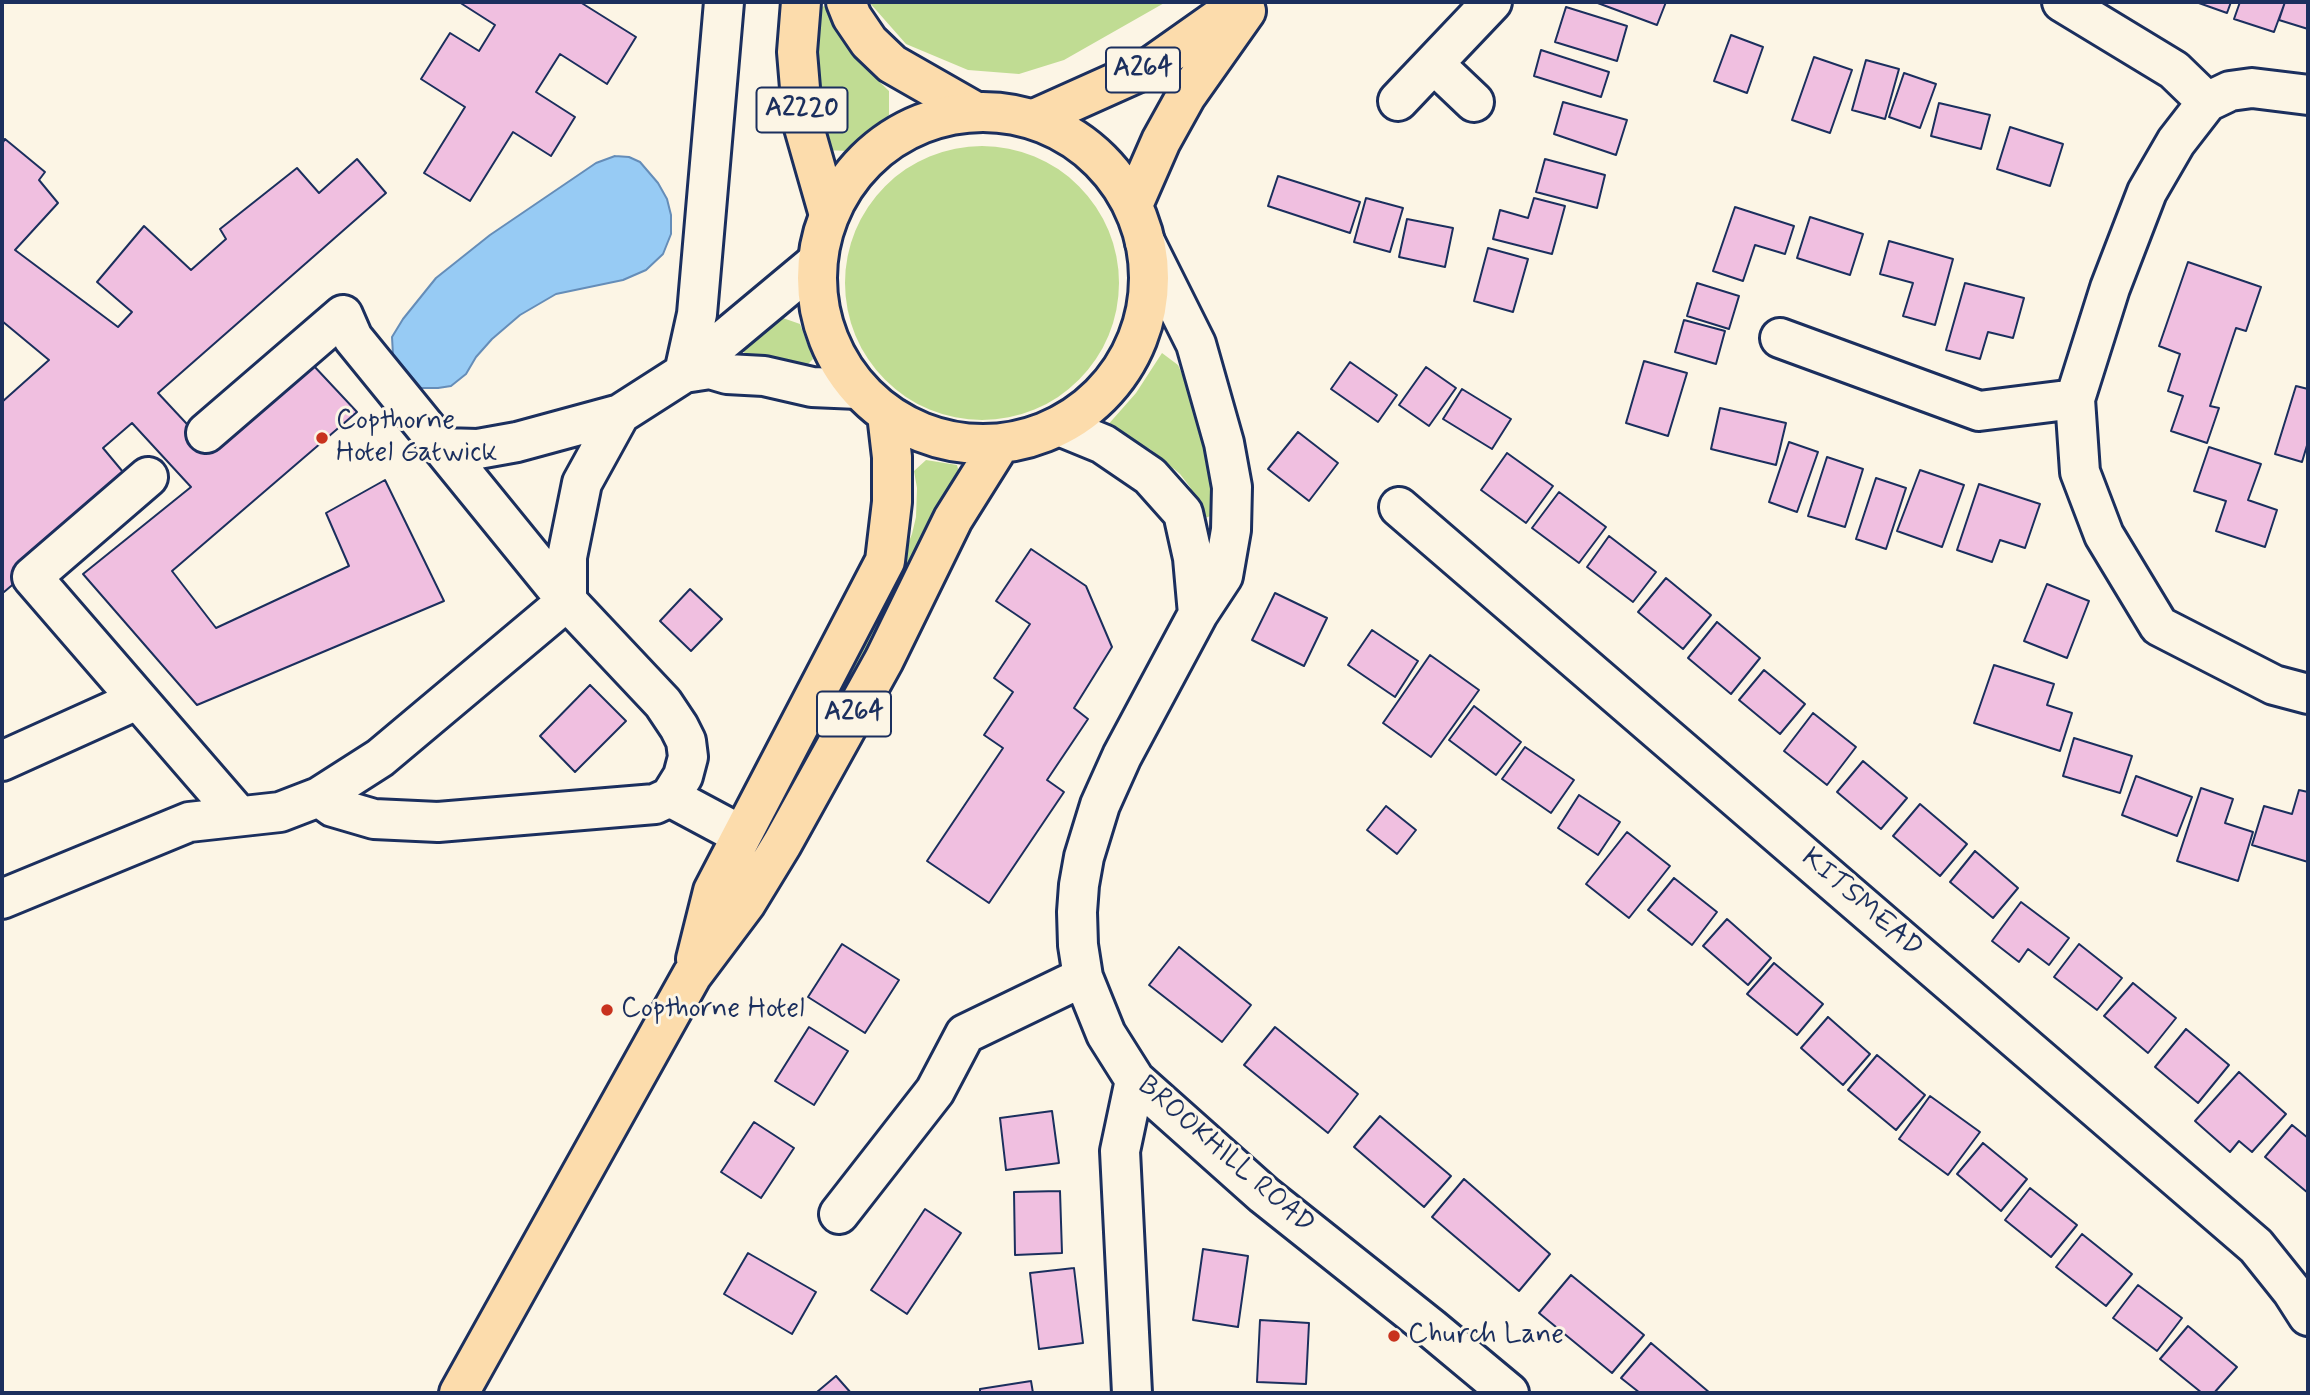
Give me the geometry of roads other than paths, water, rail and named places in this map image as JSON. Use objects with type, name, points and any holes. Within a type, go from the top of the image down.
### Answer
[{"type":"main road","name":"A2220","points":[[802,2],[797,52],[803,124],[829,215]]},
{"type":"main road","points":[[846,2],[852,17],[869,42],[892,64],[976,112]]},
{"type":"main road","name":"A264","points":[[1034,119],[1150,66],[1242,2]]},
{"type":"main road","name":"A264","points":[[1133,205],[1161,141],[1186,96],[1252,2]]},
{"type":"main road","points":[[976,112],[1034,119],[1055,127],[1093,153],[1108,168],[1133,205],[1141,223],[1147,274],[1145,300],[1135,342],[1124,368],[1105,391],[1082,412],[1059,426],[1029,438],[1000,444],[958,443],[919,432],[871,402],[842,366],[829,341],[819,303],[817,261],[829,215],[849,180],[883,145],[919,124],[976,112]]},
{"type":"main road","name":"A264","points":[[692,975],[713,891],[885,561],[892,502],[892,457],[887,414]]},
{"type":"main road","name":"A264","points":[[459,1393],[692,975],[746,904],[782,844],[884,660],[953,519],[1000,444]]},
{"type":"street","points":[[684,373],[698,301],[724,2]]},
{"type":"street","points":[[1398,101],[1492,2]]},
{"type":"street","points":[[2062,2],[2175,70],[2207,102]]},
{"type":"street","points":[[1434,64],[1475,102]]},
{"type":"street","points":[[2308,95],[2252,88],[2230,91],[2207,102],[2176,142],[2147,192],[2110,288],[2075,399],[2080,472],[2104,535],[2159,626],[2274,685],[2308,694]]},
{"type":"street","name":"BROOKHILL ROAD","points":[[1145,242],[1196,344],[1224,443],[1232,487],[1231,530],[1223,576],[1198,614],[1122,756],[1100,805],[1084,857],[1079,885],[1078,945],[1083,977],[1106,1034],[1135,1080],[1264,1195],[1509,1393]]},
{"type":"street","points":[[442,448],[478,449],[517,442],[620,414],[684,373],[817,261]]},
{"type":"street","points":[[206,433],[343,315],[354,338],[442,448],[567,601],[663,703],[686,741],[688,757],[683,776],[670,797],[655,804],[438,822],[374,819],[333,807],[319,797]]},
{"type":"street","points":[[1780,338],[1979,411],[2075,399]]},
{"type":"street","points":[[684,373],[710,369],[727,374],[764,376],[812,387],[858,388]]},
{"type":"street","points":[[2,899],[189,822],[280,812],[319,797],[380,758],[567,601],[567,556],[582,483],[620,414]]},
{"type":"street","points":[[1059,426],[1103,444],[1150,476],[1183,513],[1193,558],[1198,614]]},
{"type":"street","points":[[148,477],[32,577],[238,815]]},
{"type":"street","name":"KITSMEAD","points":[[1399,507],[2256,1246],[2292,1291],[2308,1317]]},
{"type":"street","points":[[2,761],[137,700]]},
{"type":"street","points":[[670,797],[741,835]]},
{"type":"street","points":[[839,1214],[883,1183],[965,1034],[1083,977]]},
{"type":"street","points":[[1132,1393],[1119,1151],[1135,1080]]},
{"type":"water","points":[[615,156],[629,157],[640,162],[658,183],[667,199],[671,215],[671,234],[663,254],[646,270],[623,280],[556,294],[520,315],[492,339],[476,357],[466,374],[451,386],[421,388],[393,355],[392,337],[436,278],[490,235],[596,163]]},
{"type":"place","name":"Copthorne Hotel Gatwick","points":[[322,438]]},
{"type":"place","name":"Copthorne Hotel","points":[[607,1010]]},
{"type":"place","name":"Church Lane","points":[[1394,1336]]}]
